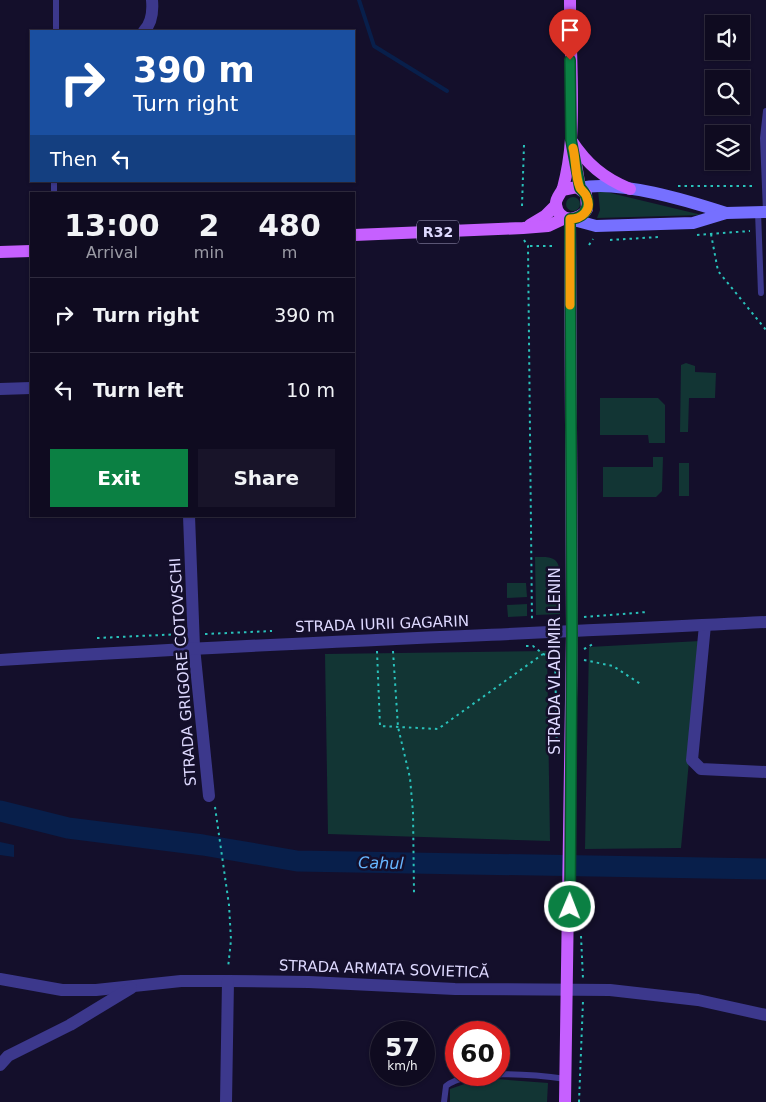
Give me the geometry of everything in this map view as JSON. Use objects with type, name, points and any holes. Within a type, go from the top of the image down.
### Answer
[{"type":"main road","points":[[568,218],[581,217],[588,209],[588,199],[580,188],[571,140],[570,0]]},
{"type":"main road","points":[[571,140],[592,167],[613,182],[630,189]]},
{"type":"main road","points":[[571,140],[562,190],[556,204],[558,210],[568,218],[596,226],[684,224],[726,213],[763,212]]},
{"type":"main road","points":[[562,190],[572,187],[580,188],[596,185],[630,189],[695,203],[726,213]]},
{"type":"main road","name":"R32","points":[[523,233],[537,223],[556,204]]},
{"type":"main road","name":"R32","points":[[355,235],[523,233],[568,218]]},
{"type":"main road","name":"STRADA VLADIMIR LENIN","points":[[565,1102],[570,907],[572,659],[568,218]]},
{"type":"main road","points":[[0,252],[30,251]]},
{"type":"street","points":[[145,30],[148,27],[152,12],[152,0]]},
{"type":"street","points":[[0,389],[30,388]]},
{"type":"street","name":"STRADA GRIGORE COTOVSCHI","points":[[189,517],[194,647],[209,796]]},
{"type":"street","name":"STRADA IURII GAGARIN","points":[[0,660],[194,647],[533,640],[572,632],[766,622]]},
{"type":"street","points":[[705,625],[692,760],[700,770],[766,772]]},
{"type":"street","name":"STRADA ARMATA SOVIETICĂ","points":[[0,979],[62,990],[96,990],[181,981],[228,981],[309,982],[455,990],[610,990],[698,1000],[766,1015]]},
{"type":"street","points":[[226,1102],[228,981]]},
{"type":"street","points":[[0,1065],[8,1056],[70,1025],[134,986]]},
{"type":"lane","points":[[56,0],[56,30]]},
{"type":"lane","points":[[760,293],[765,187],[763,138],[766,111]]},
{"type":"lane","points":[[444,1102],[446,1086],[453,1080],[484,1075],[566,1079]]},
{"type":"path","points":[[522,206],[524,145]]},
{"type":"path","points":[[677,186],[765,187]]},
{"type":"path","points":[[523,233],[528,246],[533,640],[543,654],[555,658],[613,666],[642,686]]},
{"type":"path","points":[[711,234],[718,271],[766,330]]},
{"type":"path","points":[[589,246],[596,235]]},
{"type":"path","points":[[528,246],[555,246]]},
{"type":"path","points":[[523,647],[533,640]]},
{"type":"path","points":[[414,893],[415,848],[410,778],[398,727],[394,651],[377,651],[380,726],[398,727],[438,729],[543,654]]},
{"type":"path","points":[[555,658],[557,765]]},
{"type":"path","points":[[209,796],[216,810],[229,905],[231,940],[228,981]]},
{"type":"path","points":[[579,1102],[583,990],[580,928]]},
{"type":"green space","points":[[598,190],[702,215],[597,218],[600,210]]},
{"type":"green space","points":[[570,197],[576,197],[580,204],[576,211],[570,211],[566,207],[566,201]]},
{"type":"green space","points":[[686,363],[695,366],[695,372],[716,373],[715,398],[689,398],[688,432],[680,432],[681,365]]},
{"type":"green space","points":[[600,398],[658,398],[665,405],[665,443],[649,443],[648,435],[600,435]]},
{"type":"green space","points":[[653,457],[663,457],[662,491],[656,497],[603,497],[603,467],[653,467]]},
{"type":"green space","points":[[679,463],[689,463],[689,496],[679,496]]},
{"type":"green space","points":[[535,557],[551,558],[558,564],[561,577],[560,614],[536,615]]},
{"type":"green space","points":[[507,583],[526,583],[527,597],[507,598]]},
{"type":"green space","points":[[527,604],[527,616],[508,617],[507,605]]},
{"type":"green space","points":[[700,641],[681,848],[585,849],[589,647]]},
{"type":"green space","points":[[547,651],[550,841],[328,834],[325,654]]},
{"type":"green space","points":[[510,1080],[548,1083],[547,1102],[450,1102],[450,1089],[459,1086],[510,1086]]},
{"type":"water","points":[[0,842],[14,845],[14,857],[0,855]]},
{"type":"waterway","points":[[359,0],[374,46],[447,91]]},
{"type":"waterway","name":"Cahul","points":[[0,811],[68,828],[203,845],[297,861],[766,869]]},
{"type":"slow traffic","points":[[570,305],[570,219],[581,217],[588,209],[588,199],[580,188],[576,156],[573,148]]},
{"type":"route","points":[[570,60],[571,140],[576,156],[580,188],[588,199],[588,209],[581,217],[570,219],[572,632],[570,907]]}]
